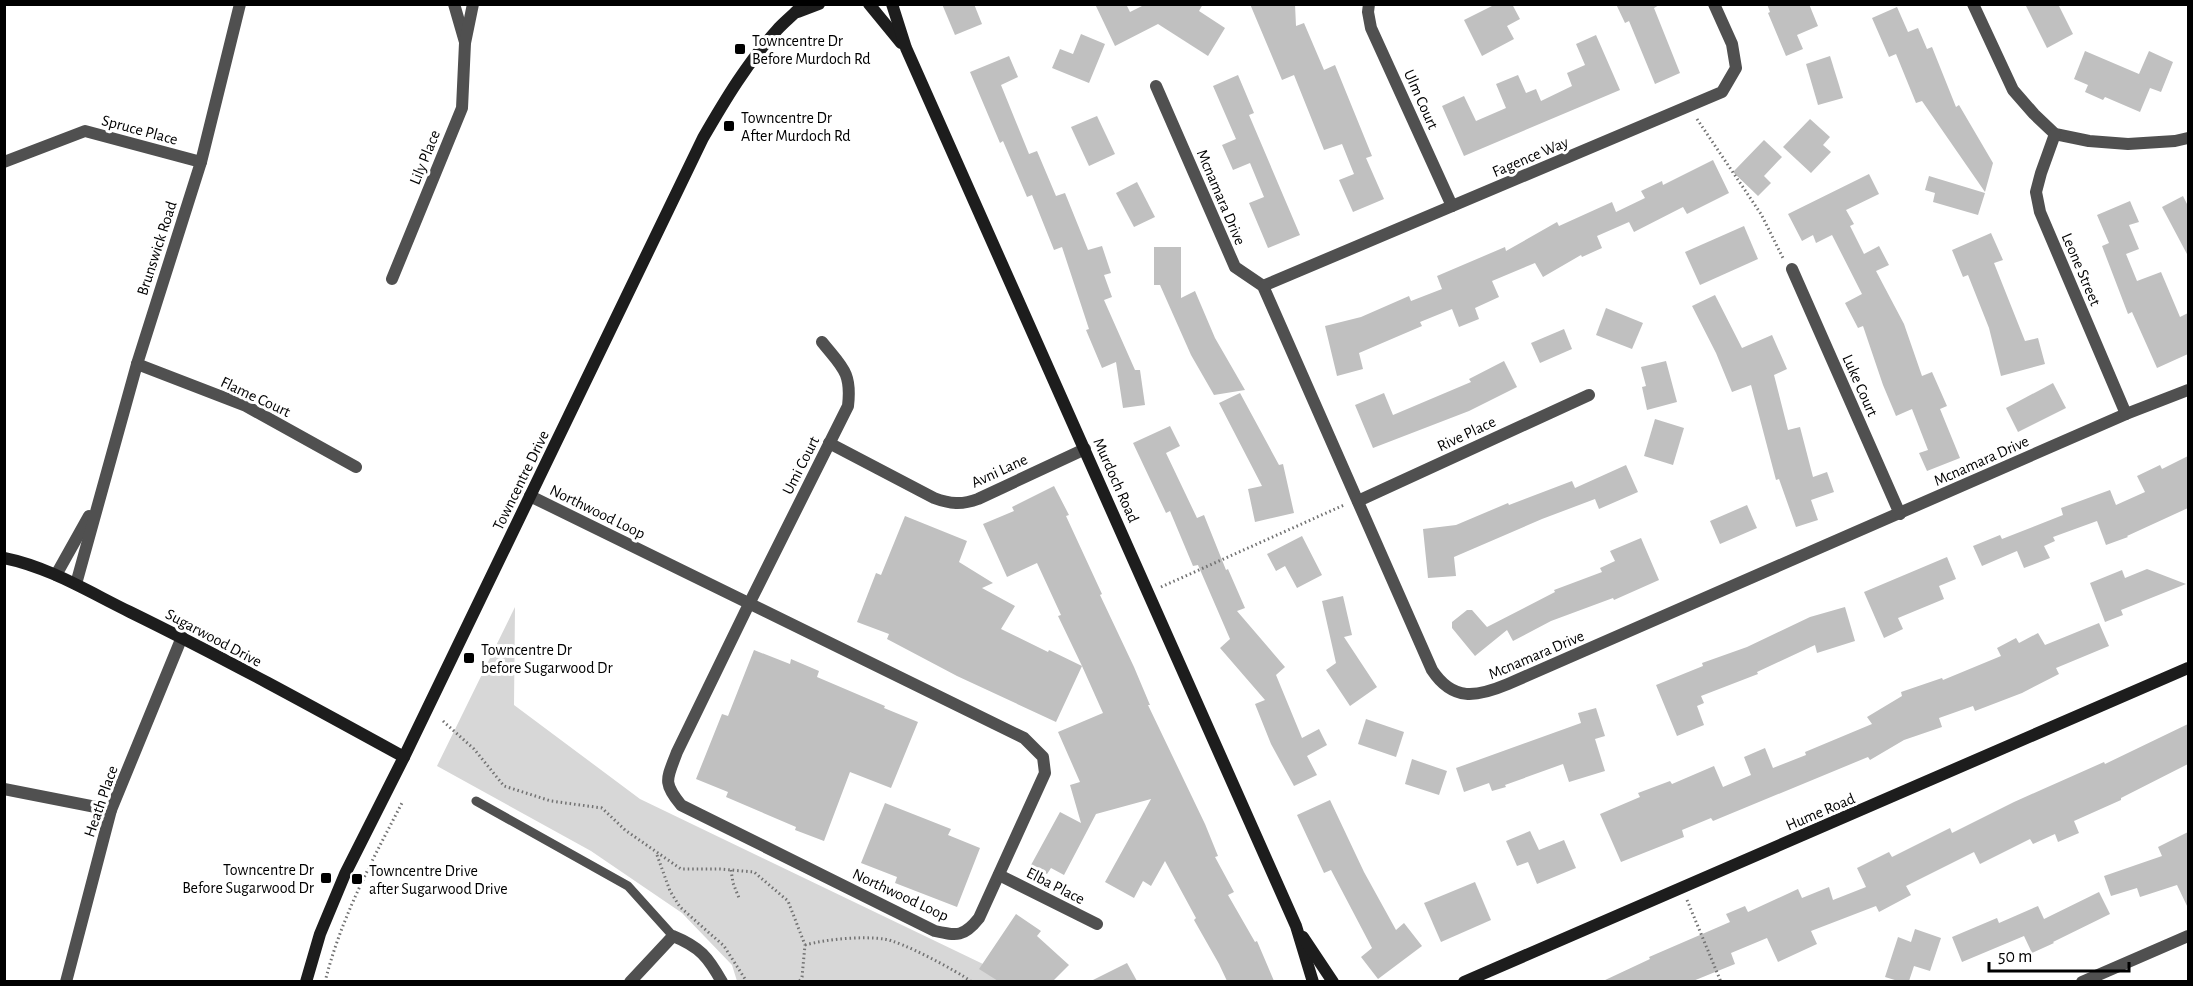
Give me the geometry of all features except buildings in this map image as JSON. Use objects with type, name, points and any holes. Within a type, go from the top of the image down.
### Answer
[{"type":"street","name":"Brunswick Road","points":[[76,584],[137,364],[201,162],[240,4]]},
{"type":"street","name":"Lily Place","points":[[454,4],[465,43]]},
{"type":"street","name":"Lily Place","points":[[392,279],[462,108],[465,43],[473,4]]},
{"type":"street","name":"Towncentre Drive","points":[[306,981],[320,934],[334,899],[703,138],[729,92],[778,28],[800,8],[819,4]]},
{"type":"street","name":"Murdoch Road","points":[[869,4],[906,48]]},
{"type":"street","name":"Murdoch Road","points":[[892,4],[906,48],[1296,926],[1313,981]]},
{"type":"street","name":"Ulm Court","points":[[1370,4],[1368,12],[1371,28],[1452,207]]},
{"type":"street","name":"Fagence Way","points":[[1263,286],[1722,92],[1736,69],[1732,44],[1714,4]]},
{"type":"street","points":[[1973,4],[2013,90],[2055,134],[2089,141],[2128,144],[2188,138]]},
{"type":"street","name":"Mcnamara Drive","points":[[1156,86],[1235,267],[1263,286],[1432,670],[1441,683],[1452,690],[1468,695],[1484,694],[1508,684],[2126,414],[2188,390]]},
{"type":"street","name":"Spruce Place","points":[[4,162],[85,131],[201,162]]},
{"type":"street","name":"Leone Street","points":[[2055,134],[2036,192],[2040,212],[2126,414]]},
{"type":"street","name":"Luke Court","points":[[1792,269],[1900,514]]},
{"type":"street","name":"Umi Court","points":[[749,604],[848,406],[850,387],[844,370],[822,342]]},
{"type":"street","name":"Flame Court","points":[[137,364],[246,406],[356,467]]},
{"type":"street","name":"Rive Place","points":[[1357,500],[1589,395]]},
{"type":"street","name":"Avni Lane","points":[[829,443],[934,498],[951,504],[967,503],[978,499],[1085,449]]},
{"type":"street","name":"Northwood Loop","points":[[530,496],[1024,738],[1042,757],[1045,773],[979,918],[970,929],[956,935],[935,931],[681,805],[669,791],[668,774],[749,604]]},
{"type":"street","name":"Brunswick Road","points":[[56,575],[99,500]]},
{"type":"street","name":"Sugarwood Drive","points":[[4,558],[76,584],[182,637],[404,757]]},
{"type":"street","name":"Heath Place","points":[[66,981],[111,810],[182,637]]},
{"type":"street","name":"Hume Road","points":[[1464,981],[1479,979],[2188,668]]},
{"type":"street","points":[[4,789],[111,810]]},
{"type":"street","name":"Elba Place","points":[[999,874],[1097,924]]},
{"type":"street","name":"Murdoch Road","points":[[1296,926],[1333,981]]},
{"type":"street","points":[[630,981],[674,936],[694,945],[710,960],[722,981]]},
{"type":"street","points":[[2082,981],[2188,936]]},
{"type":"lane","points":[[476,801],[628,886],[674,936]]},
{"type":"path","points":[[1691,105],[1698,122],[1761,214],[1781,255],[1792,269]]},
{"type":"path","points":[[1149,592],[1357,500]]},
{"type":"path","points":[[443,721],[474,749],[504,786],[551,801],[602,808],[625,830],[681,869],[753,872],[788,901],[805,945],[802,977],[799,981]]},
{"type":"path","points":[[325,981],[332,953],[348,912],[403,801]]},
{"type":"path","points":[[657,853],[670,891],[680,907],[724,946],[747,981]]},
{"type":"path","points":[[731,870],[739,898]]},
{"type":"path","points":[[1687,900],[1721,981]]},
{"type":"path","points":[[805,945],[824,940],[884,939],[901,944],[972,981]]},
{"type":"shaded area","points":[[515,607],[514,705],[640,799],[1008,976],[1010,981],[737,981],[732,965],[682,913],[591,851],[437,766]]},
{"type":"place","name":"Towncentre Dr Before Murdoch Rd","points":[[740,49]]},
{"type":"place","name":"Towncentre Dr After Murdoch Rd","points":[[729,126]]},
{"type":"place","name":"Towncentre Dr before Sugarwood Dr","points":[[469,658]]},
{"type":"place","name":"Towncentre Dr Before Sugarwood Dr","points":[[326,878]]},
{"type":"place","name":"Towncentre Drive after Sugarwood Drive","points":[[357,879]]}]
